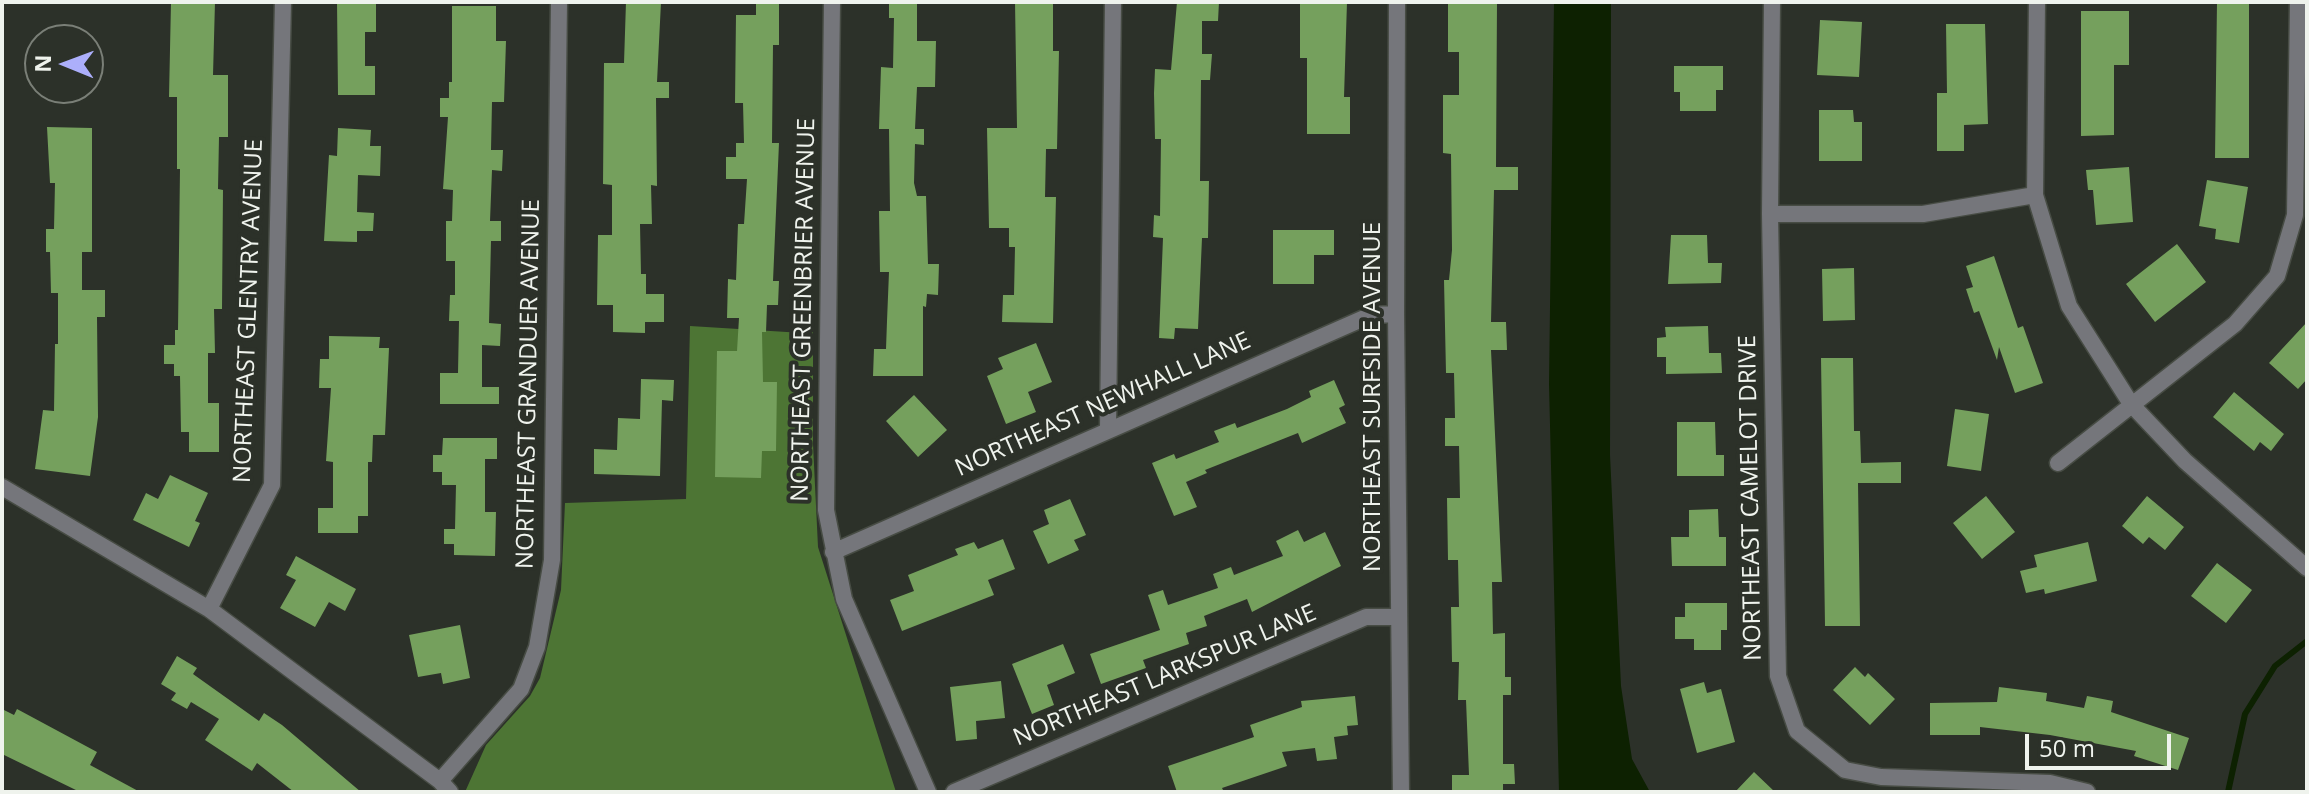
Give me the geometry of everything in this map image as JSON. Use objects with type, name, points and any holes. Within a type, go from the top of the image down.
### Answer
[{"type":"street","name":"NORTHEAST GLENTRY AVENUE","points":[[209,609],[272,485],[283,2]]},
{"type":"street","name":"NORTHEAST GRANDUER AVENUE","points":[[445,786],[521,689],[537,647],[552,560],[559,2]]},
{"type":"street","name":"NORTHEAST GREENBRIER AVENUE","points":[[832,2],[824,444],[826,510],[844,599],[928,792]]},
{"type":"street","points":[[1108,428],[1113,2]]},
{"type":"street","name":"NORTHEAST SURFSIDE AVENUE","points":[[1397,2],[1396,314],[1401,792]]},
{"type":"street","name":"NORTHEAST CAMELOT DRIVE","points":[[1772,2],[1770,214],[1778,676],[1797,731],[1845,770],[1869,775],[2050,783],[2087,792]]},
{"type":"street","points":[[2037,2],[2035,195],[2069,306],[2131,404],[2185,461],[2307,568]]},
{"type":"street","points":[[2058,463],[2235,324],[2277,276],[2295,215],[2298,2]]},
{"type":"street","points":[[1770,214],[1923,214],[2035,195]]},
{"type":"street","name":"NORTHEAST NEWHALL LANE","points":[[833,552],[1108,428],[1371,315],[1396,314]]},
{"type":"street","points":[[2,487],[209,609],[445,786]]},
{"type":"street","name":"NORTHEAST LARKSPUR LANE","points":[[954,792],[1366,617],[1398,617]]},
{"type":"green space","points":[[690,326],[803,333],[813,327],[813,444],[818,547],[896,792],[465,792],[486,745],[530,696],[540,678],[561,590],[565,503],[686,499]]},
{"type":"shaded area","points":[[1554,2],[1611,2],[1610,455],[1621,686],[1632,759],[1650,792],[1559,792],[1549,384]]},
{"type":"building","points":[[171,2],[215,2],[213,75],[228,75],[228,137],[219,137],[218,189],[223,190],[222,309],[214,309],[215,353],[208,353],[208,403],[219,403],[219,452],[189,452],[189,432],[181,432],[180,376],[174,376],[174,364],[164,364],[164,345],[175,345],[175,330],[178,330],[180,169],[177,169],[177,97],[169,97]]},
{"type":"building","points":[[337,2],[376,2],[376,32],[365,32],[365,66],[375,66],[375,95],[338,95]]},
{"type":"building","points":[[626,2],[661,2],[657,82],[669,82],[669,98],[656,98],[657,186],[651,185],[652,224],[640,224],[641,274],[646,274],[646,294],[664,294],[664,322],[645,322],[645,333],[613,332],[613,305],[597,305],[598,235],[612,235],[612,185],[603,184],[604,63],[624,63]]},
{"type":"building","points":[[756,2],[779,2],[779,45],[773,45],[772,143],[779,143],[773,281],[779,281],[778,305],[767,305],[766,332],[762,332],[763,382],[777,382],[776,451],[762,451],[761,478],[715,477],[717,351],[737,351],[739,318],[727,318],[728,279],[736,280],[738,224],[744,224],[747,179],[726,179],[726,157],[736,157],[736,143],[744,143],[743,103],[735,103],[736,15],[756,15]]},
{"type":"building","points":[[889,2],[917,2],[917,41],[936,41],[935,87],[917,87],[915,129],[924,129],[924,145],[915,144],[914,183],[917,196],[926,196],[928,264],[939,264],[938,295],[927,294],[926,307],[923,306],[923,376],[873,376],[874,349],[886,349],[889,272],[880,272],[879,211],[890,211],[889,129],[879,129],[881,67],[893,68],[894,18],[889,18]]},
{"type":"building","points":[[1015,2],[1053,2],[1053,51],[1059,51],[1057,149],[1046,149],[1045,197],[1056,197],[1053,323],[1002,322],[1003,295],[1014,295],[1015,247],[1009,247],[1009,228],[989,228],[987,128],[1017,128]]},
{"type":"building","points":[[1177,2],[1219,2],[1218,21],[1202,21],[1202,54],[1212,54],[1210,80],[1201,80],[1200,181],[1209,181],[1208,238],[1202,238],[1198,329],[1175,328],[1174,339],[1159,338],[1163,238],[1153,237],[1154,215],[1160,216],[1161,139],[1155,139],[1154,93],[1155,69],[1171,70]]},
{"type":"building","points":[[1300,2],[1347,2],[1344,97],[1350,97],[1350,134],[1307,134],[1307,58],[1300,58]]},
{"type":"building","points":[[1448,2],[1497,2],[1496,167],[1518,167],[1518,190],[1494,190],[1491,322],[1506,322],[1507,350],[1491,350],[1502,582],[1492,582],[1493,634],[1505,633],[1505,677],[1511,677],[1511,695],[1503,695],[1503,764],[1514,764],[1515,784],[1503,784],[1503,792],[1452,792],[1452,775],[1469,775],[1466,700],[1458,700],[1459,662],[1452,662],[1451,607],[1459,607],[1458,560],[1448,560],[1447,498],[1460,498],[1459,446],[1445,446],[1445,418],[1455,418],[1454,373],[1446,373],[1444,280],[1449,280],[1452,250],[1451,154],[1443,153],[1443,95],[1459,95],[1459,52],[1448,52]]},
{"type":"building","points":[[2217,2],[2249,2],[2249,158],[2215,158]]},
{"type":"building","points":[[452,6],[496,6],[496,41],[506,41],[504,102],[492,102],[491,150],[503,150],[502,171],[492,170],[490,221],[501,221],[501,241],[491,241],[489,323],[501,324],[500,346],[482,345],[482,387],[499,387],[499,404],[440,404],[440,373],[458,373],[459,321],[449,321],[450,295],[455,295],[455,261],[446,261],[446,221],[452,221],[453,190],[443,189],[448,117],[440,117],[440,98],[449,98],[449,82],[452,82]]},
{"type":"building","points":[[2081,11],[2129,11],[2129,65],[2114,65],[2114,135],[2081,136]]},
{"type":"building","points":[[1820,20],[1862,22],[1859,77],[1817,75]]},
{"type":"building","points":[[1946,24],[1985,24],[1988,124],[1964,125],[1964,151],[1937,151],[1937,93],[1947,93]]},
{"type":"building","points":[[1674,66],[1723,66],[1723,90],[1716,90],[1716,111],[1680,111],[1680,92],[1674,92]]},
{"type":"building","points":[[1819,110],[1853,110],[1854,122],[1862,122],[1862,161],[1819,161]]},
{"type":"building","points":[[47,127],[92,128],[92,252],[82,252],[82,290],[105,290],[105,317],[97,317],[98,417],[90,476],[35,469],[43,410],[54,411],[55,344],[58,344],[58,293],[51,293],[50,252],[46,252],[46,229],[54,229],[55,183],[50,183]]},
{"type":"building","points":[[338,128],[371,130],[370,146],[381,146],[380,176],[358,175],[357,212],[374,213],[373,231],[357,231],[357,242],[324,241],[329,155],[337,156]]},
{"type":"building","points":[[2129,167],[2133,222],[2096,225],[2093,190],[2088,190],[2086,170]]},
{"type":"building","points":[[2207,180],[2248,187],[2239,243],[2215,239],[2216,229],[2199,226]]},
{"type":"building","points":[[1273,230],[1334,230],[1334,255],[1314,255],[1314,284],[1273,284]]},
{"type":"building","points":[[1671,235],[1707,235],[1708,263],[1722,263],[1721,283],[1668,284]]},
{"type":"building","points":[[2177,244],[2206,282],[2155,322],[2126,284]]},
{"type":"building","points":[[1994,256],[2018,328],[2023,326],[2043,383],[2015,393],[1999,347],[1997,360],[1979,311],[1974,313],[1966,289],[1973,287],[1966,266]]},
{"type":"building","points":[[1854,268],[1855,320],[1823,321],[1822,269]]},
{"type":"building","points":[[2307,322],[2307,379],[2298,389],[2269,363]]},
{"type":"building","points":[[1708,326],[1709,353],[1721,353],[1722,373],[1666,374],[1666,357],[1657,357],[1657,338],[1666,337],[1665,327]]},
{"type":"building","points":[[329,336],[380,337],[379,348],[389,348],[385,435],[373,435],[372,462],[368,462],[368,516],[358,516],[358,533],[318,533],[318,508],[333,508],[333,462],[326,461],[331,388],[319,388],[320,359],[329,359]]},
{"type":"building","points":[[1036,343],[1052,382],[1028,392],[1036,412],[1006,424],[987,376],[1003,369],[998,358]]},
{"type":"building","points":[[1821,358],[1853,358],[1854,431],[1860,431],[1861,463],[1901,462],[1901,483],[1858,483],[1860,626],[1825,626]]},
{"type":"building","points":[[641,379],[674,380],[673,401],[662,400],[660,476],[594,474],[594,449],[617,450],[618,418],[640,419]]},
{"type":"building","points":[[1334,380],[1345,405],[1339,408],[1346,423],[1302,443],[1298,433],[1205,470],[1207,473],[1186,482],[1197,507],[1174,516],[1152,463],[1174,454],[1176,459],[1219,442],[1214,431],[1235,423],[1237,428],[1287,409],[1311,397],[1309,391]]},
{"type":"building","points":[[2234,392],[2284,434],[2271,451],[2260,442],[2254,451],[2213,417]]},
{"type":"building","points":[[914,395],[947,430],[918,457],[886,421]]},
{"type":"building","points":[[1955,409],[1989,414],[1981,471],[1947,466]]},
{"type":"building","points":[[1677,422],[1715,422],[1716,455],[1724,455],[1724,476],[1677,476]]},
{"type":"building","points":[[443,438],[497,438],[497,459],[485,459],[485,512],[496,512],[495,556],[454,555],[454,544],[444,544],[444,529],[455,529],[456,485],[442,485],[442,472],[433,472],[433,455],[442,455]]},
{"type":"building","points":[[170,475],[208,493],[195,521],[200,523],[189,547],[133,520],[146,493],[158,499]]},
{"type":"building","points":[[1986,496],[2015,532],[1982,559],[1953,523]]},
{"type":"building","points":[[2147,496],[2184,527],[2165,550],[2149,537],[2143,544],[2122,526]]},
{"type":"building","points":[[1070,499],[1086,535],[1074,540],[1079,550],[1048,564],[1033,531],[1049,524],[1044,510]]},
{"type":"building","points":[[1718,509],[1719,537],[1726,537],[1726,566],[1672,566],[1671,537],[1689,537],[1689,510]]},
{"type":"building","points":[[1298,530],[1304,542],[1325,532],[1341,566],[1252,612],[1247,599],[1204,616],[1207,626],[1186,633],[1189,644],[1143,660],[1146,668],[1101,684],[1090,654],[1160,630],[1148,595],[1163,590],[1168,605],[1218,588],[1213,574],[1231,567],[1234,575],[1283,556],[1276,541]]},
{"type":"building","points":[[1003,539],[1015,569],[988,580],[994,595],[902,631],[890,600],[914,591],[908,575],[958,555],[955,549],[974,542],[978,549]]},
{"type":"building","points":[[2088,542],[2097,581],[2045,594],[2044,589],[2026,593],[2020,571],[2037,567],[2034,555]]},
{"type":"building","points":[[296,556],[356,589],[345,611],[329,602],[315,627],[280,608],[296,580],[286,575]]},
{"type":"building","points":[[2217,563],[2252,590],[2226,623],[2191,596]]},
{"type":"building","points":[[1685,603],[1727,603],[1727,630],[1721,630],[1721,650],[1694,650],[1694,639],[1675,639],[1675,617],[1685,617]]},
{"type":"building","points":[[460,625],[470,678],[443,684],[441,673],[418,677],[409,635]]},
{"type":"building","points":[[1063,644],[1075,673],[1047,685],[1054,705],[1032,714],[1012,664]]},
{"type":"building","points":[[177,656],[197,668],[193,674],[259,721],[264,713],[282,725],[361,792],[294,792],[257,763],[252,771],[205,740],[219,719],[191,702],[187,709],[171,700],[176,693],[161,684]]},
{"type":"building","points":[[1855,667],[1865,677],[1868,673],[1895,699],[1870,725],[1833,690]]},
{"type":"building","points":[[1001,681],[1005,718],[976,721],[977,739],[956,741],[950,687]]},
{"type":"building","points":[[1704,682],[1707,693],[1721,689],[1735,742],[1697,753],[1680,689]]},
{"type":"building","points":[[1999,687],[2047,693],[2046,701],[2084,708],[2087,696],[2113,701],[2111,712],[2189,738],[2178,770],[2134,756],[2136,751],[2050,735],[1980,727],[1980,735],[1930,735],[1930,703],[1997,702]]},
{"type":"building","points":[[1355,696],[1358,725],[1347,726],[1348,735],[1334,737],[1337,759],[1317,761],[1315,748],[1282,752],[1287,766],[1222,788],[1224,792],[1177,792],[1168,766],[1254,737],[1250,725],[1302,707],[1301,701]]},
{"type":"building","points":[[2,709],[14,715],[17,709],[97,752],[90,765],[140,792],[80,792],[2,754]]},
{"type":"building","points":[[1754,772],[1775,792],[1735,792]]},
{"type":"waterway","points":[[2228,792],[2245,714],[2275,666],[2307,641]]}]
